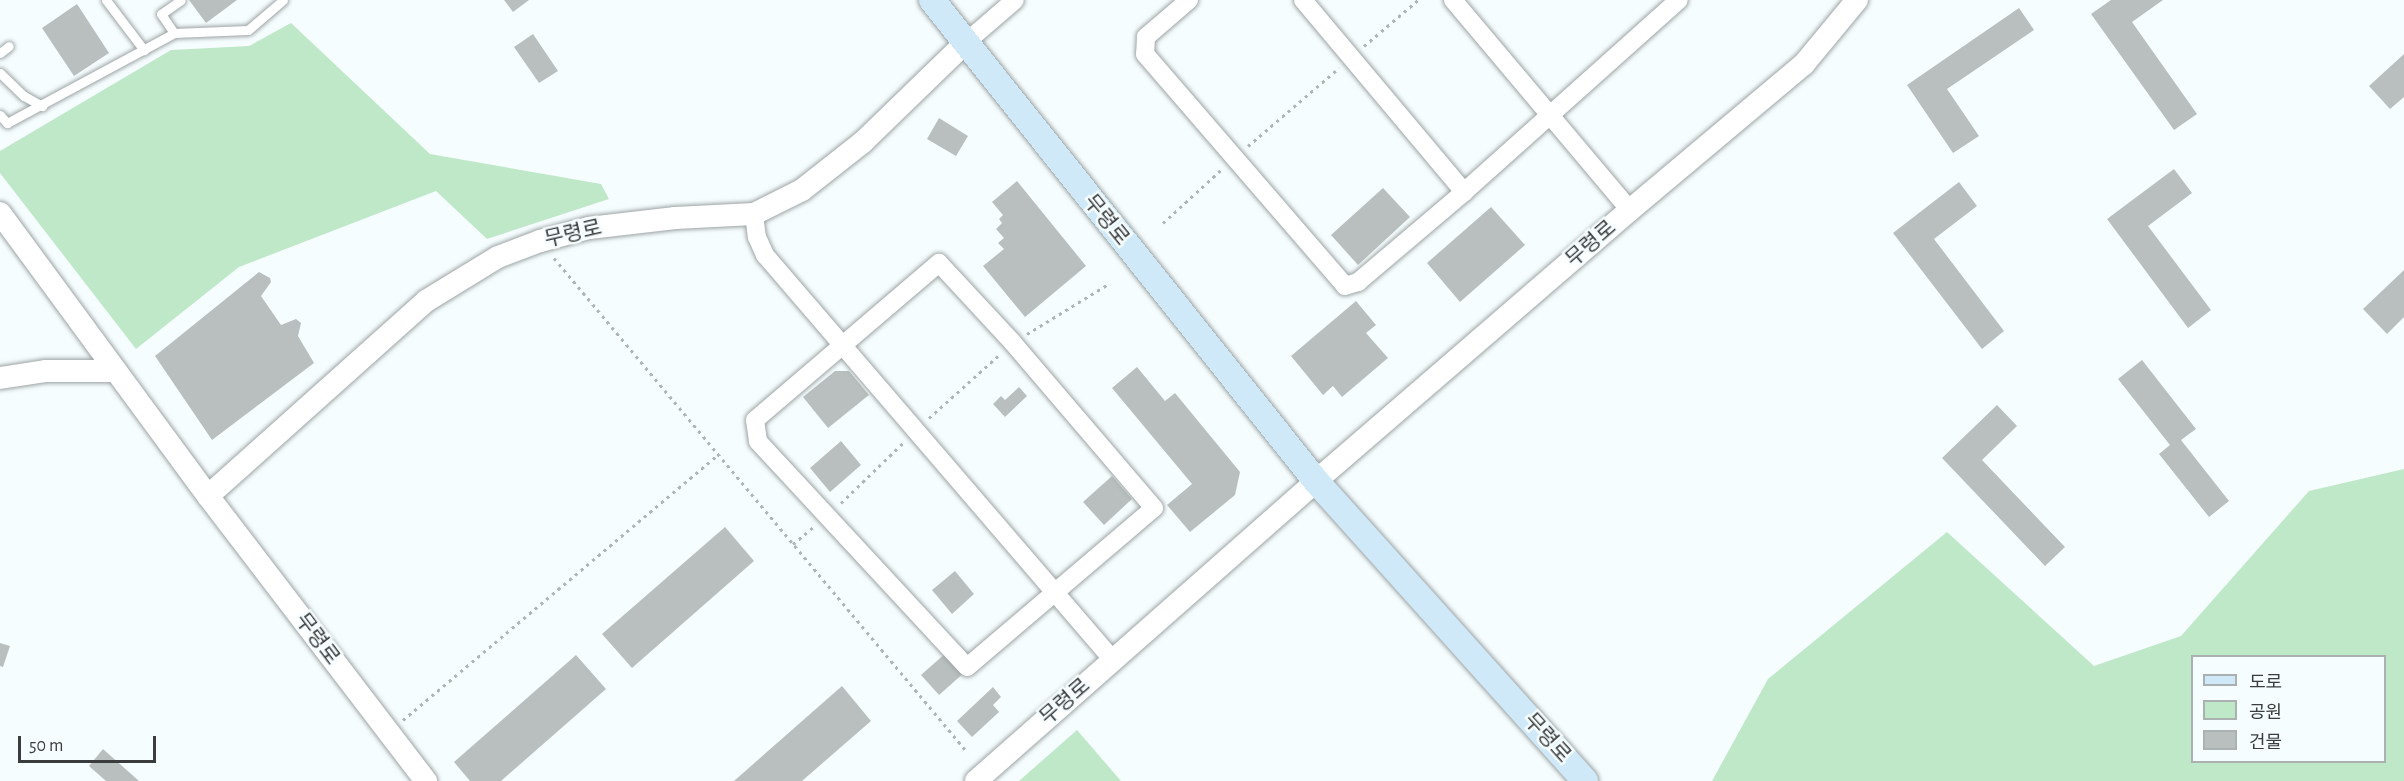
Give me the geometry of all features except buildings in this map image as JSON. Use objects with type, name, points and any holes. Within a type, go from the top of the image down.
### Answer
[{"type":"main road","name":"무령로","points":[[932,0],[964,44],[1316,481],[1585,781]]},
{"type":"street","points":[[964,44],[1015,0]]},
{"type":"street","points":[[1189,0],[1146,37],[1144,54],[1345,286],[1358,282],[1464,192],[1679,0]]},
{"type":"street","points":[[1303,0],[1464,192]]},
{"type":"street","points":[[1453,0],[1630,210]]},
{"type":"street","name":"무령로","points":[[976,781],[1316,481],[1630,210],[1804,64],[1857,0]]},
{"type":"street","name":"무령로","points":[[208,496],[426,301],[498,257],[540,241],[589,228],[675,218],[754,214],[802,190],[863,142],[964,44]]},
{"type":"street","name":"무령로","points":[[0,213],[208,496],[426,781]]},
{"type":"street","points":[[754,214],[757,237],[765,255],[1113,660]]},
{"type":"street","points":[[939,262],[1012,343],[1154,508],[967,667],[758,441],[754,420],[939,262]]},
{"type":"street","points":[[0,378],[46,371],[116,371]]},
{"type":"lane","points":[[106,0],[144,50]]},
{"type":"lane","points":[[174,33],[161,14],[182,0]]},
{"type":"lane","points":[[0,115],[7,123],[174,33],[248,30],[283,0]]},
{"type":"lane","points":[[0,53],[9,46]]},
{"type":"lane","points":[[0,73],[24,96],[42,106]]},
{"type":"path","points":[[1163,223],[1234,158],[1418,0]]},
{"type":"path","points":[[554,258],[968,753]]},
{"type":"path","points":[[793,544],[828,515],[915,431],[1012,343],[1110,283]]},
{"type":"path","points":[[400,723],[718,454]]},
{"type":"green space","points":[[291,23],[430,154],[601,184],[609,199],[487,239],[436,191],[239,267],[136,349],[0,173],[0,151],[171,50],[249,46]]},
{"type":"green space","points":[[2404,469],[2404,781],[1712,781],[1768,679],[1947,532],[2094,666],[2181,636],[2309,491]]},
{"type":"green space","points":[[1077,730],[1121,781],[1019,781]]}]
